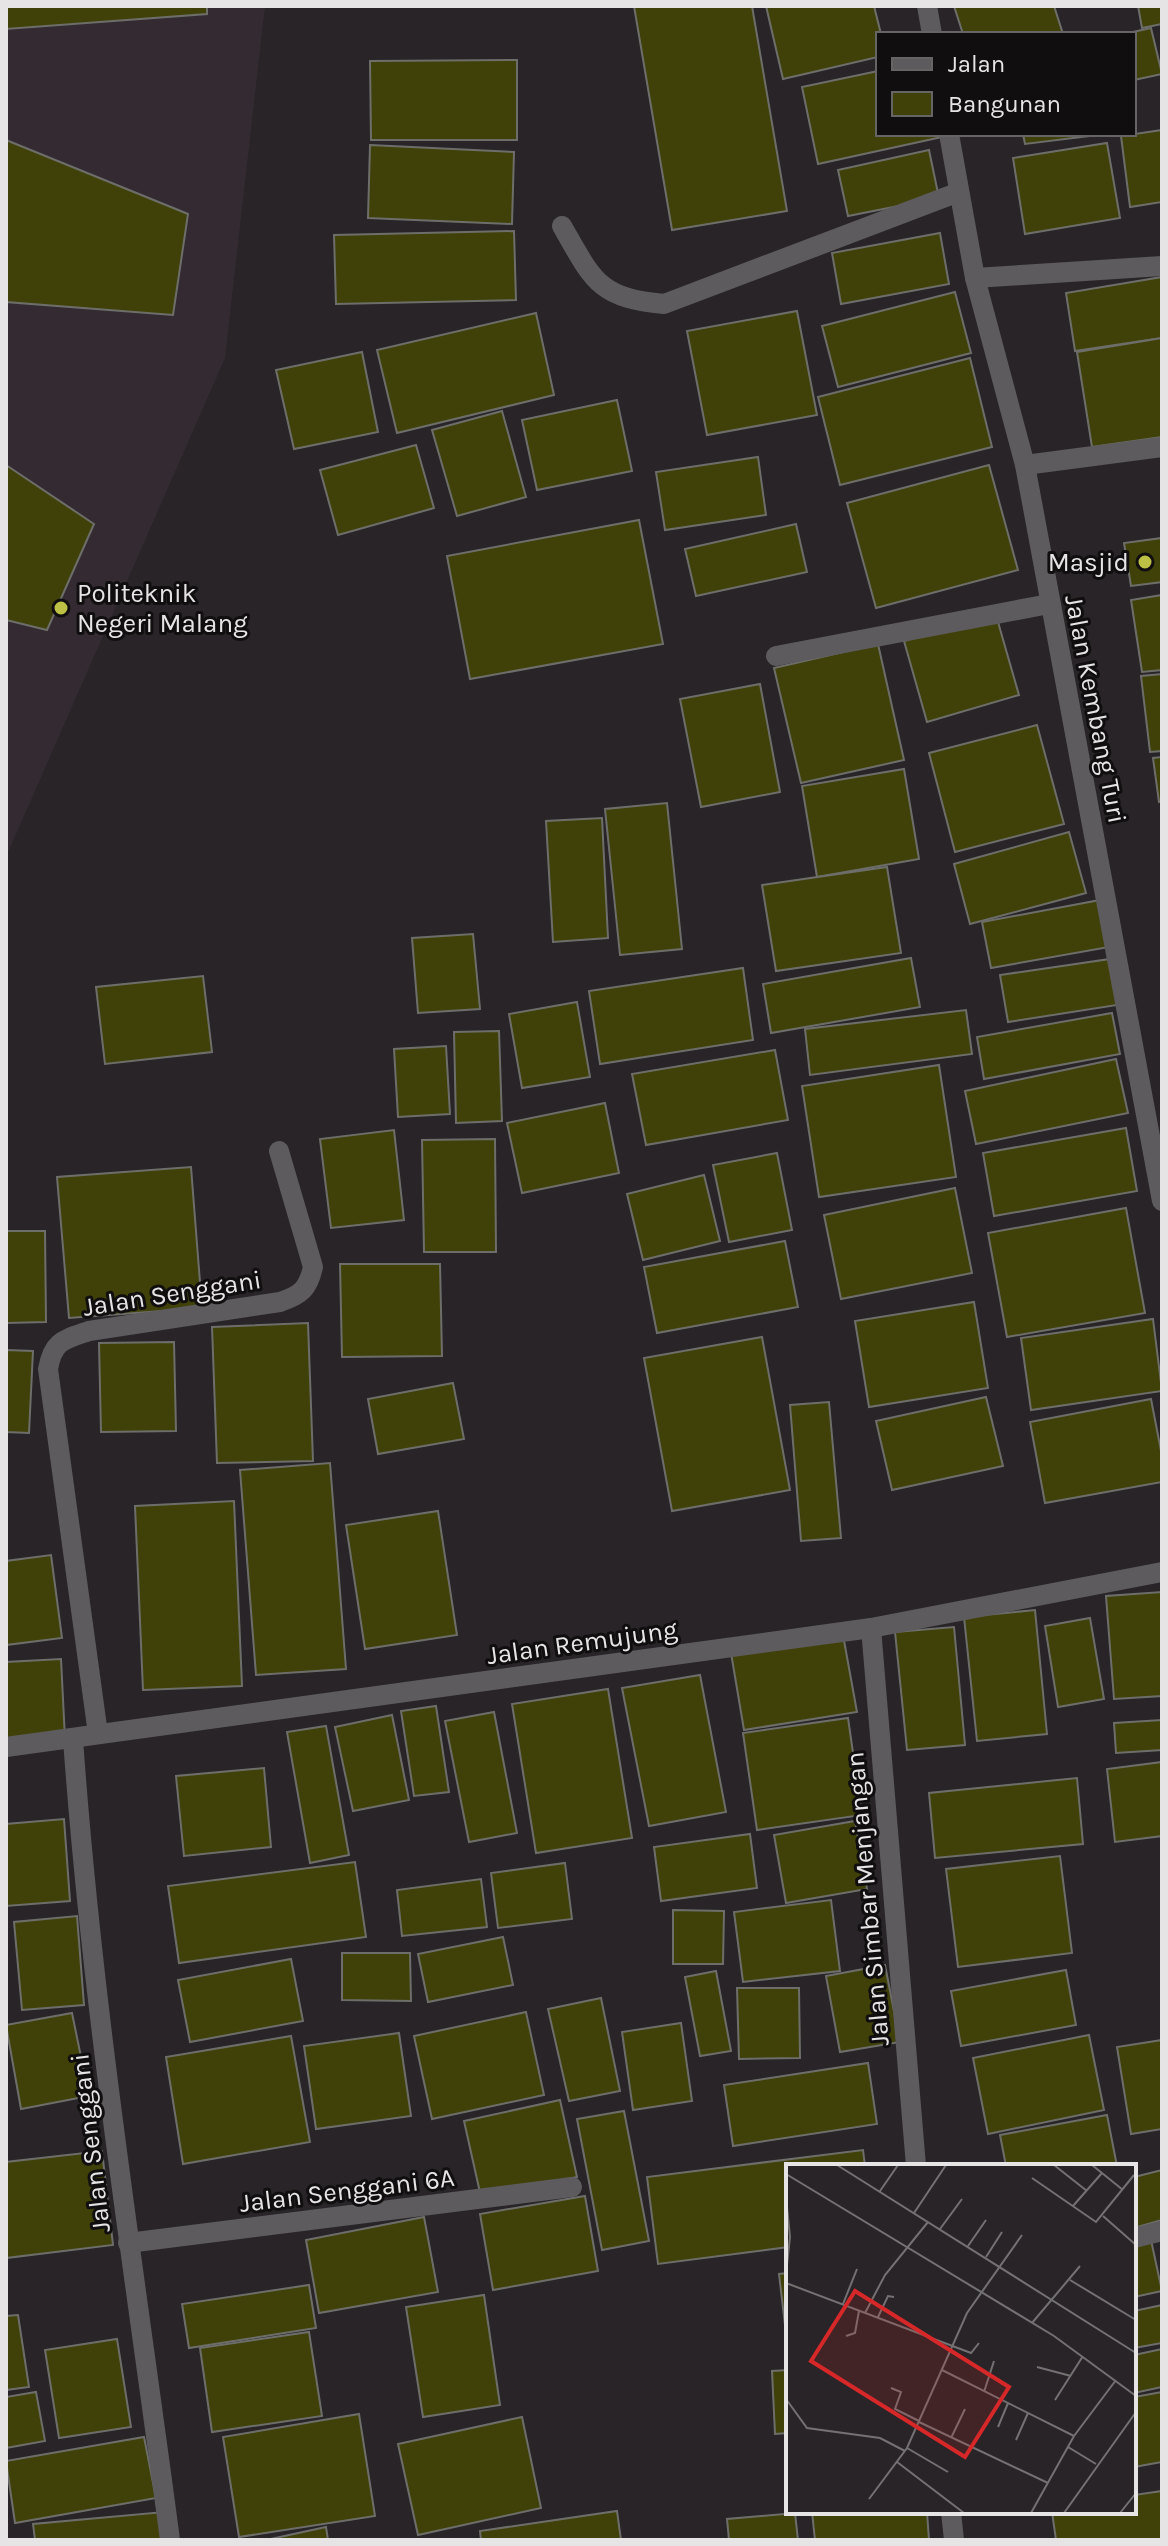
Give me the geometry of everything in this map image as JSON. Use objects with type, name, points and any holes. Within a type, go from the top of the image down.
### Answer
[{"type":"street","points":[[927,6],[932,32]]},
{"type":"street","name":"Jalan Kembang Turi","points":[[949,136],[975,278],[1025,465],[1162,1201]]},
{"type":"street","points":[[562,226],[594,280],[627,301],[664,304],[959,192]]},
{"type":"street","points":[[975,278],[1162,266]]},
{"type":"street","points":[[1025,465],[1162,447]]},
{"type":"street","points":[[776,656],[1049,604]]},
{"type":"street","name":"Jalan Senggani","points":[[98,1734],[48,1369],[52,1350],[64,1339],[89,1331],[280,1302],[299,1295],[309,1284],[313,1267],[279,1151]]},
{"type":"street","name":"Jalan Remujung","points":[[6,1747],[871,1628],[1162,1572]]},
{"type":"street","name":"Jalan Simbar Menjangan","points":[[871,1628],[916,2164]]},
{"type":"street","name":"Jalan Senggani","points":[[73,1739],[79,1833],[128,2243],[170,2540]]},
{"type":"street","name":"Jalan Senggani 6A","points":[[128,2243],[572,2187]]},
{"type":"street","points":[[1136,2238],[1162,2231]]},
{"type":"street","points":[[951,2514],[954,2540]]},
{"type":"shaded area","name":"Politeknik Negeri Malang","points":[[6,6],[265,6],[225,358],[6,857]]},
{"type":"building","points":[[6,6],[207,6],[207,14],[6,29]]},
{"type":"building","points":[[634,6],[752,6],[787,211],[672,230]]},
{"type":"building","points":[[766,6],[874,6],[880,32],[876,32],[876,57],[783,79]]},
{"type":"building","points":[[954,6],[1054,6],[1062,32],[962,32]]},
{"type":"building","points":[[1138,6],[1162,6],[1162,24],[1142,28]]},
{"type":"building","points":[[1151,28],[1162,74],[1136,80],[1136,32],[1133,32]]},
{"type":"building","points":[[517,60],[517,140],[371,140],[370,61]]},
{"type":"building","points":[[876,71],[876,136],[942,137],[818,164],[802,87]]},
{"type":"building","points":[[1162,130],[1162,202],[1130,207],[1121,136]]},
{"type":"building","points":[[1023,136],[1090,136],[1025,144]]},
{"type":"building","points":[[6,140],[188,214],[173,315],[6,302]]},
{"type":"building","points":[[1107,143],[1120,218],[1025,234],[1013,158]]},
{"type":"building","points":[[370,145],[514,152],[512,224],[368,218]]},
{"type":"building","points":[[929,150],[939,198],[848,216],[838,170]]},
{"type":"building","points":[[514,231],[516,300],[336,304],[334,235]]},
{"type":"building","points":[[940,233],[949,284],[841,304],[832,253]]},
{"type":"building","points":[[1162,277],[1162,338],[1075,351],[1066,293]]},
{"type":"building","points":[[955,292],[971,353],[838,387],[822,326]]},
{"type":"building","points":[[797,311],[817,415],[707,435],[687,331]]},
{"type":"building","points":[[536,313],[554,395],[397,433],[377,350]]},
{"type":"building","points":[[1162,338],[1162,437],[1092,447],[1077,352]]},
{"type":"building","points":[[362,352],[378,432],[294,449],[276,370]]},
{"type":"building","points":[[970,358],[992,447],[840,485],[818,397]]},
{"type":"building","points":[[617,400],[632,471],[537,490],[522,420]]},
{"type":"building","points":[[502,411],[526,497],[457,516],[432,430]]},
{"type":"building","points":[[416,445],[434,508],[338,535],[320,470]]},
{"type":"building","points":[[758,457],[766,515],[665,530],[656,472]]},
{"type":"building","points":[[6,465],[94,524],[47,630],[6,620]]},
{"type":"building","points":[[989,465],[1018,570],[876,608],[847,503]]},
{"type":"building","points":[[639,520],[663,644],[470,679],[447,556]]},
{"type":"building","points":[[796,524],[807,572],[696,596],[685,549]]},
{"type":"building","name":"Masjid","points":[[1162,538],[1162,582],[1131,586],[1124,543]]},
{"type":"building","points":[[1162,595],[1162,670],[1142,672],[1131,600]]},
{"type":"building","points":[[996,615],[1019,695],[927,722],[904,641]]},
{"type":"building","points":[[878,644],[904,760],[801,783],[774,668]]},
{"type":"building","points":[[1162,674],[1162,751],[1150,752],[1141,676]]},
{"type":"building","points":[[760,684],[780,792],[701,807],[680,699]]},
{"type":"building","points":[[1037,725],[1064,824],[955,852],[929,753]]},
{"type":"building","points":[[1162,757],[1162,801],[1159,802],[1153,758]]},
{"type":"building","points":[[904,769],[919,859],[817,877],[802,786]]},
{"type":"building","points":[[667,803],[682,949],[620,955],[605,809]]},
{"type":"building","points":[[602,818],[608,938],[553,942],[546,821]]},
{"type":"building","points":[[1069,832],[1086,893],[970,924],[954,864]]},
{"type":"building","points":[[887,867],[901,953],[776,971],[762,885]]},
{"type":"building","points":[[1100,900],[1109,947],[991,968],[982,922]]},
{"type":"building","points":[[473,934],[480,1009],[418,1013],[412,938]]},
{"type":"building","points":[[911,958],[920,1007],[771,1033],[763,984]]},
{"type":"building","points":[[1110,959],[1117,1005],[1008,1022],[1000,975]]},
{"type":"building","points":[[743,968],[753,1040],[600,1064],[589,991]]},
{"type":"building","points":[[203,976],[212,1052],[105,1064],[96,987]]},
{"type":"building","points":[[577,1002],[590,1077],[522,1088],[509,1014]]},
{"type":"building","points":[[966,1010],[972,1054],[810,1075],[805,1029]]},
{"type":"building","points":[[1112,1013],[1120,1054],[984,1079],[977,1037]]},
{"type":"building","points":[[499,1031],[502,1121],[456,1123],[454,1032]]},
{"type":"building","points":[[446,1046],[450,1114],[398,1117],[394,1049]]},
{"type":"building","points":[[775,1050],[788,1120],[646,1145],[632,1074]]},
{"type":"building","points":[[1116,1059],[1128,1113],[976,1144],[965,1091]]},
{"type":"building","points":[[939,1065],[956,1177],[819,1197],[802,1086]]},
{"type":"building","points":[[605,1103],[619,1173],[522,1193],[507,1123]]},
{"type":"building","points":[[1126,1128],[1137,1191],[994,1216],[983,1153]]},
{"type":"building","points":[[394,1130],[404,1220],[331,1228],[320,1139]]},
{"type":"building","points":[[495,1139],[496,1252],[424,1252],[422,1140]]},
{"type":"building","points":[[777,1153],[792,1230],[729,1242],[713,1165]]},
{"type":"building","points":[[191,1167],[202,1308],[69,1318],[57,1177]]},
{"type":"building","points":[[704,1175],[720,1241],[643,1260],[627,1194]]},
{"type":"building","points":[[955,1188],[972,1273],[841,1299],[824,1215]]},
{"type":"building","points":[[1126,1208],[1145,1313],[1007,1337],[988,1233]]},
{"type":"building","points":[[6,1231],[45,1231],[46,1322],[6,1323]]},
{"type":"building","points":[[785,1241],[798,1307],[657,1333],[644,1267]]},
{"type":"building","points":[[340,1264],[440,1264],[442,1356],[342,1357]]},
{"type":"building","points":[[974,1302],[988,1388],[869,1407],[855,1321]]},
{"type":"building","points":[[1153,1319],[1162,1391],[1031,1410],[1021,1338]]},
{"type":"building","points":[[308,1323],[313,1461],[217,1463],[212,1327]]},
{"type":"building","points":[[762,1337],[790,1490],[672,1511],[644,1358]]},
{"type":"building","points":[[174,1342],[176,1431],[101,1432],[99,1343]]},
{"type":"building","points":[[6,1350],[33,1351],[29,1433],[6,1432]]},
{"type":"building","points":[[453,1383],[464,1439],[378,1454],[368,1399]]},
{"type":"building","points":[[986,1397],[1003,1466],[892,1490],[876,1421]]},
{"type":"building","points":[[1151,1399],[1162,1456],[1162,1482],[1045,1503],[1030,1422]]},
{"type":"building","points":[[829,1402],[841,1538],[801,1541],[790,1405]]},
{"type":"building","points":[[330,1463],[346,1669],[256,1675],[240,1470]]},
{"type":"building","points":[[234,1501],[242,1686],[143,1690],[135,1506]]},
{"type":"building","points":[[438,1511],[457,1635],[365,1649],[346,1525]]},
{"type":"building","points":[[51,1555],[62,1638],[6,1645],[6,1561]]},
{"type":"building","points":[[1162,1592],[1162,1696],[1114,1699],[1106,1596]]},
{"type":"building","points":[[1035,1610],[1047,1734],[977,1741],[964,1617]]},
{"type":"building","points":[[1090,1618],[1104,1699],[1058,1707],[1045,1626]]},
{"type":"building","points":[[954,1627],[965,1745],[907,1750],[895,1632]]},
{"type":"building","points":[[843,1635],[857,1712],[744,1730],[731,1653]]},
{"type":"building","points":[[61,1659],[65,1739],[6,1741],[6,1662]]},
{"type":"building","points":[[700,1675],[726,1812],[649,1826],[622,1688]]},
{"type":"building","points":[[608,1689],[632,1838],[536,1853],[512,1704]]},
{"type":"building","points":[[436,1706],[449,1792],[414,1796],[401,1711]]},
{"type":"building","points":[[494,1712],[517,1833],[469,1842],[445,1721]]},
{"type":"building","points":[[392,1715],[409,1800],[353,1811],[335,1727]]},
{"type":"building","points":[[848,1718],[862,1815],[757,1830],[743,1733]]},
{"type":"building","points":[[1162,1720],[1162,1750],[1116,1753],[1114,1723]]},
{"type":"building","points":[[326,1726],[349,1855],[310,1863],[287,1732]]},
{"type":"building","points":[[1162,1762],[1162,1836],[1115,1842],[1107,1769]]},
{"type":"building","points":[[264,1768],[271,1847],[184,1856],[176,1776]]},
{"type":"building","points":[[1077,1778],[1083,1844],[935,1858],[929,1793]]},
{"type":"building","points":[[64,1819],[70,1901],[6,1906],[6,1824]]},
{"type":"building","points":[[855,1821],[867,1889],[786,1903],[774,1835]]},
{"type":"building","points":[[750,1834],[757,1888],[661,1901],[654,1847]]},
{"type":"building","points":[[1060,1856],[1072,1953],[958,1967],[946,1869]]},
{"type":"building","points":[[355,1862],[366,1937],[179,1963],[168,1886]]},
{"type":"building","points":[[565,1863],[572,1919],[498,1928],[491,1873]]},
{"type":"building","points":[[481,1879],[487,1927],[402,1936],[397,1890]]},
{"type":"building","points":[[831,1900],[840,1971],[743,1982],[734,1912]]},
{"type":"building","points":[[673,1910],[724,1911],[723,1964],[673,1964]]},
{"type":"building","points":[[77,1916],[84,2005],[22,2010],[14,1922]]},
{"type":"building","points":[[503,1937],[513,1985],[428,2002],[418,1954]]},
{"type":"building","points":[[342,1953],[410,1953],[411,2001],[342,2000]]},
{"type":"building","points":[[291,1959],[303,2021],[190,2042],[178,1980]]},
{"type":"building","points":[[885,1965],[900,2042],[840,2052],[826,1976]]},
{"type":"building","points":[[1066,1970],[1076,2025],[961,2046],[951,1991]]},
{"type":"building","points":[[716,1971],[731,2051],[700,2056],[685,1977]]},
{"type":"building","points":[[737,1988],[799,1988],[800,2058],[739,2059]]},
{"type":"building","points":[[601,1998],[620,2091],[569,2101],[548,2009]]},
{"type":"building","points":[[526,2012],[544,2095],[432,2119],[414,2036]]},
{"type":"building","points":[[72,2013],[89,2096],[21,2109],[6,2025]]},
{"type":"building","points":[[681,2023],[692,2101],[633,2110],[622,2032]]},
{"type":"building","points":[[399,2033],[411,2116],[316,2129],[304,2046]]},
{"type":"building","points":[[1089,2035],[1104,2110],[988,2134],[973,2058]]},
{"type":"building","points":[[291,2036],[310,2142],[183,2164],[166,2057]]},
{"type":"building","points":[[1162,2040],[1162,2129],[1131,2134],[1117,2047]]},
{"type":"building","points":[[868,2063],[877,2124],[733,2146],[724,2085]]},
{"type":"building","points":[[560,2100],[577,2177],[481,2197],[464,2121]]},
{"type":"building","points":[[624,2111],[649,2241],[602,2250],[577,2119]]},
{"type":"building","points":[[1107,2115],[1117,2164],[1006,2164],[1000,2135]]},
{"type":"building","points":[[863,2150],[865,2164],[786,2164],[786,2247],[658,2264],[647,2177]]},
{"type":"building","points":[[102,2151],[113,2245],[6,2258],[6,2162]]},
{"type":"building","points":[[1162,2170],[1162,2220],[1136,2227],[1136,2176]]},
{"type":"building","points":[[585,2196],[598,2271],[493,2290],[480,2214]]},
{"type":"building","points":[[424,2217],[438,2292],[319,2313],[306,2240]]},
{"type":"building","points":[[1151,2240],[1162,2291],[1136,2297],[1136,2244]]},
{"type":"building","points":[[786,2273],[786,2334],[779,2274]]},
{"type":"building","points":[[309,2285],[316,2328],[189,2348],[182,2304]]},
{"type":"building","points":[[484,2295],[500,2405],[423,2417],[406,2307]]},
{"type":"building","points":[[1162,2305],[1162,2343],[1136,2348],[1136,2311]]},
{"type":"building","points":[[18,2315],[29,2387],[6,2390],[6,2316]]},
{"type":"building","points":[[309,2332],[322,2416],[212,2432],[200,2348]]},
{"type":"building","points":[[117,2339],[131,2427],[59,2438],[45,2350]]},
{"type":"building","points":[[1162,2349],[1162,2387],[1136,2393],[1136,2355]]},
{"type":"building","points":[[786,2370],[786,2433],[775,2434],[772,2371]]},
{"type":"building","points":[[36,2392],[45,2441],[6,2448],[6,2397]]},
{"type":"building","points":[[1162,2392],[1162,2462],[1136,2467],[1136,2397]]},
{"type":"building","points":[[359,2414],[375,2516],[239,2537],[223,2437]]},
{"type":"building","points":[[522,2417],[541,2508],[418,2535],[398,2444]]},
{"type":"building","points":[[144,2437],[156,2498],[15,2523],[6,2461]]},
{"type":"building","points":[[1162,2491],[1162,2540],[1056,2540],[1052,2514],[1136,2514],[1136,2495]]},
{"type":"building","points":[[617,2511],[621,2540],[481,2540],[480,2531]]},
{"type":"building","points":[[164,2512],[168,2540],[35,2540],[33,2524]]},
{"type":"building","points":[[795,2514],[798,2540],[729,2540],[727,2519]]},
{"type":"building","points":[[812,2514],[927,2514],[929,2540],[815,2540]]},
{"type":"building","points":[[326,2527],[328,2540],[266,2540]]},
{"type":"place","name":"Masjid","points":[[1145,562]]},
{"type":"place","name":"Politeknik Negeri Malang","points":[[61,608]]}]
